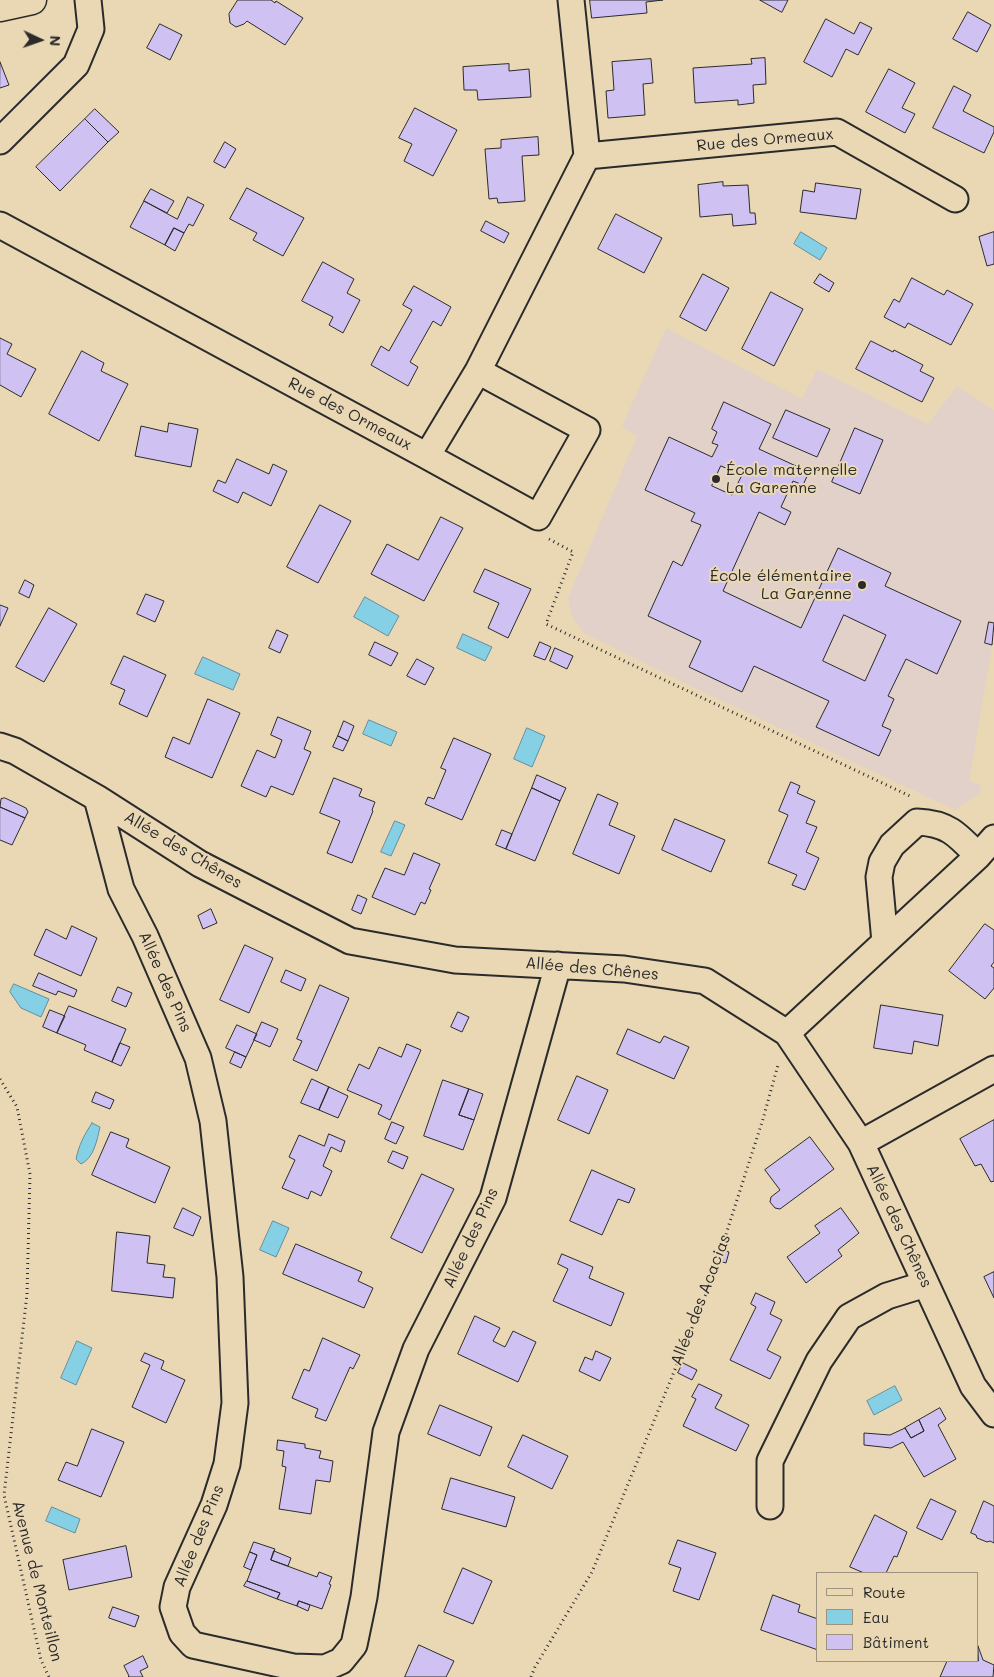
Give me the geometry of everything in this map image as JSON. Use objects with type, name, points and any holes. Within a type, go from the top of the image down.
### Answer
[{"type":"street","points":[[0,7],[32,0]]},
{"type":"street","points":[[0,141],[76,64],[92,29],[88,0]]},
{"type":"street","points":[[571,0],[587,156]]},
{"type":"street","name":"Rue des Ormeaux","points":[[0,225],[427,456],[478,371],[587,156],[837,132],[956,199]]},
{"type":"street","points":[[427,456],[538,516],[587,430],[478,371]]},
{"type":"street","name":"Allée des Chênes","points":[[0,746],[15,751],[97,798],[200,864],[350,941],[454,960],[624,969],[705,981],[787,1033],[861,1143],[973,1386],[994,1414]]},
{"type":"street","name":"Allée des Pins","points":[[97,798],[121,889],[146,936],[198,1058],[213,1121],[230,1277],[235,1403],[227,1464],[214,1505],[177,1587],[173,1607],[182,1632],[193,1645],[293,1667],[324,1668],[342,1661],[354,1645],[364,1597],[386,1432],[416,1349],[493,1198],[558,965]]},
{"type":"street","points":[[787,1033],[885,942],[986,847],[932,822],[917,822],[898,839],[882,862],[878,877],[885,942]]},
{"type":"street","points":[[861,1143],[994,1069]]},
{"type":"street","points":[[770,1506],[770,1461],[819,1361],[849,1316],[887,1296],[926,1284]]},
{"type":"path","points":[[538,516],[531,530],[573,552],[546,624],[913,797]]},
{"type":"path","name":"Allée des Acacias","points":[[531,1677],[535,1667],[592,1572],[710,1284],[763,1119],[787,1033]]},
{"type":"path","name":"Avenue de Monteillon","points":[[0,1079],[17,1107],[30,1174],[27,1294],[4,1495],[41,1660],[49,1677]]},
{"type":"shaded area","name":"École élémentaire La Garenne","points":[[666,328],[802,399],[817,369],[928,424],[957,386],[994,410],[994,637],[969,781],[981,785],[980,793],[955,810],[684,683],[584,633],[572,617],[568,598],[637,436],[622,426]]},
{"type":"water","points":[[801,232],[827,248],[820,260],[794,244]]},
{"type":"water","points":[[365,597],[399,616],[388,636],[354,617]]},
{"type":"water","points":[[463,634],[492,647],[485,661],[457,648]]},
{"type":"water","points":[[203,657],[240,674],[233,690],[195,674]]},
{"type":"water","points":[[369,720],[397,732],[391,746],[363,734]]},
{"type":"water","points":[[527,728],[545,736],[532,767],[514,759]]},
{"type":"water","points":[[395,821],[405,825],[391,856],[381,852]]},
{"type":"water","points":[[14,984],[49,999],[41,1017],[21,1008],[10,992]]},
{"type":"water","points":[[92,1123],[100,1127],[98,1137],[89,1158],[81,1164],[76,1159],[77,1154],[82,1140]]},
{"type":"water","points":[[273,1221],[289,1228],[276,1257],[260,1250]]},
{"type":"water","points":[[77,1341],[92,1348],[76,1385],[61,1378]]},
{"type":"water","points":[[895,1386],[902,1400],[874,1415],[867,1401]]},
{"type":"water","points":[[52,1507],[80,1519],[75,1533],[46,1521]]},
{"type":"building","points":[[238,0],[271,0],[275,3],[276,1],[303,18],[285,45],[247,21],[236,27],[230,23],[229,14]]},
{"type":"building","points":[[590,0],[663,0],[646,2],[647,13],[592,18]]},
{"type":"building","points":[[760,0],[788,0],[782,12]]},
{"type":"building","points":[[968,12],[991,25],[977,52],[953,39]]},
{"type":"building","points":[[826,19],[854,34],[860,22],[872,28],[858,55],[846,49],[832,77],[804,62]]},
{"type":"building","points":[[160,24],[182,35],[170,60],[147,48]]},
{"type":"building","points":[[765,58],[766,84],[753,85],[754,103],[738,105],[738,100],[695,103],[693,68],[752,64],[751,59]]},
{"type":"building","points":[[651,59],[653,83],[643,84],[645,115],[608,118],[606,91],[614,90],[612,62]]},
{"type":"building","points":[[0,62],[9,85],[0,88]]},
{"type":"building","points":[[509,64],[509,71],[529,69],[531,97],[478,100],[477,90],[464,90],[463,67]]},
{"type":"building","points":[[889,69],[915,83],[902,108],[915,114],[905,133],[866,112]]},
{"type":"building","points":[[954,86],[971,95],[963,111],[994,127],[994,132],[984,153],[933,128]]},
{"type":"building","points":[[415,108],[457,130],[433,176],[404,161],[412,144],[399,138]]},
{"type":"building","points":[[95,109],[119,132],[108,142],[85,119]]},
{"type":"building","points":[[85,119],[108,142],[60,191],[36,167]]},
{"type":"building","points":[[538,137],[539,155],[522,156],[525,201],[498,203],[497,198],[489,199],[485,149],[501,148],[501,140]]},
{"type":"building","points":[[225,142],[236,149],[225,168],[214,162]]},
{"type":"building","points":[[723,182],[723,186],[748,185],[750,213],[755,213],[756,224],[733,226],[732,214],[700,217],[698,185]]},
{"type":"building","points":[[816,183],[861,189],[856,219],[800,212],[803,190],[814,192]]},
{"type":"building","points":[[247,188],[304,218],[283,256],[253,240],[257,233],[230,219]]},
{"type":"building","points":[[151,189],[174,201],[167,213],[144,201]]},
{"type":"building","points":[[188,197],[204,205],[193,226],[189,224],[184,233],[174,228],[165,245],[130,227],[144,201],[177,219]]},
{"type":"building","points":[[616,214],[662,238],[644,273],[598,249]]},
{"type":"building","points":[[486,221],[509,233],[504,243],[481,231]]},
{"type":"building","points":[[174,228],[184,233],[175,251],[165,245]]},
{"type":"building","points":[[994,232],[994,264],[987,266],[979,237]]},
{"type":"building","points":[[323,262],[354,279],[347,293],[360,300],[343,333],[329,325],[333,317],[302,301]]},
{"type":"building","points":[[703,274],[729,288],[706,331],[680,317]]},
{"type":"building","points":[[820,274],[834,283],[829,292],[814,283]]},
{"type":"building","points":[[912,278],[944,295],[947,290],[973,304],[951,345],[908,323],[905,328],[884,317],[894,299],[899,302]]},
{"type":"building","points":[[414,286],[451,307],[441,326],[433,321],[410,362],[418,367],[408,386],[371,365],[381,346],[389,351],[412,310],[403,305]]},
{"type":"building","points":[[771,292],[803,309],[774,366],[742,349]]},
{"type":"building","points":[[0,338],[12,344],[7,354],[36,369],[21,397],[0,385]]},
{"type":"building","points":[[871,341],[923,365],[920,371],[934,378],[922,402],[856,369]]},
{"type":"building","points":[[82,351],[104,363],[101,371],[128,384],[99,441],[49,414]]},
{"type":"building","points":[[724,402],[771,424],[759,449],[809,472],[803,485],[793,481],[781,507],[791,512],[785,525],[759,512],[723,591],[801,628],[838,548],[891,573],[885,586],[961,621],[937,674],[906,659],[888,696],[894,699],[882,726],[891,730],[879,756],[816,727],[829,701],[754,666],[742,692],[689,667],[701,641],[648,616],[673,561],[682,566],[701,525],[691,521],[695,513],[645,490],[669,437],[712,457],[718,445],[712,443],[717,432],[712,429]],"holes":[[[721,466],[742,475],[732,495],[712,486]],[[844,615],[886,635],[865,681],[823,661]]]},
{"type":"building","points":[[786,410],[830,429],[817,457],[773,438]]},
{"type":"building","points":[[169,423],[198,429],[191,467],[135,456],[141,426],[167,432]]},
{"type":"building","points":[[855,428],[883,440],[860,494],[832,482]]},
{"type":"building","points":[[237,459],[269,474],[273,464],[287,471],[271,506],[243,492],[238,503],[213,491],[218,480],[225,483]]},
{"type":"building","points":[[320,505],[351,521],[318,583],[287,567]]},
{"type":"building","points":[[441,517],[463,528],[424,601],[371,574],[387,544],[418,560]]},
{"type":"building","points":[[485,569],[531,589],[508,638],[488,628],[499,603],[474,592]]},
{"type":"building","points":[[25,580],[34,585],[29,598],[19,593]]},
{"type":"building","points":[[146,594],[164,601],[155,622],[137,614]]},
{"type":"building","points":[[0,605],[8,608],[0,626]]},
{"type":"building","points":[[49,608],[77,624],[44,682],[16,667]]},
{"type":"building","points":[[989,622],[994,623],[992,645],[985,643]]},
{"type":"building","points":[[277,630],[288,635],[280,653],[269,648]]},
{"type":"building","points":[[375,642],[398,653],[391,666],[369,655]]},
{"type":"building","points":[[540,642],[551,647],[545,660],[534,656]]},
{"type":"building","points":[[555,648],[573,656],[567,669],[550,661]]},
{"type":"building","points":[[124,656],[166,675],[147,717],[119,704],[125,690],[111,684]]},
{"type":"building","points":[[417,659],[434,668],[425,685],[407,676]]},
{"type":"building","points":[[208,699],[240,713],[212,778],[165,757],[173,737],[189,744]]},
{"type":"building","points":[[278,717],[311,731],[304,749],[311,752],[293,795],[271,786],[266,797],[241,786],[257,750],[275,758],[282,740],[271,735]]},
{"type":"building","points":[[344,721],[354,726],[348,741],[338,736]]},
{"type":"building","points":[[338,736],[348,741],[343,751],[333,747]]},
{"type":"building","points":[[454,738],[491,754],[462,820],[425,804],[428,797],[434,799],[446,770],[441,768]]},
{"type":"building","points":[[537,775],[566,788],[560,801],[532,788]]},
{"type":"building","points":[[334,778],[362,789],[359,796],[375,802],[352,863],[327,853],[340,821],[320,813]]},
{"type":"building","points":[[791,782],[800,786],[797,793],[815,801],[806,823],[817,827],[806,852],[819,858],[805,890],[792,885],[797,875],[768,863],[788,815],[779,811]]},
{"type":"building","points":[[532,788],[560,801],[535,861],[506,849]]},
{"type":"building","points":[[598,794],[618,803],[609,825],[635,836],[619,874],[573,854]]},
{"type":"building","points":[[5,798],[26,808],[28,812],[25,818],[0,807],[1,799]]},
{"type":"building","points":[[0,807],[25,818],[12,845],[0,840]]},
{"type":"building","points":[[675,819],[725,840],[711,872],[662,850]]},
{"type":"building","points":[[502,830],[512,834],[506,849],[496,845]]},
{"type":"building","points":[[414,853],[440,864],[429,889],[431,890],[425,904],[421,902],[415,915],[372,897],[385,868],[404,875]]},
{"type":"building","points":[[358,895],[367,899],[361,914],[352,910]]},
{"type":"building","points":[[211,909],[217,923],[203,929],[198,916]]},
{"type":"building","points":[[985,924],[994,930],[994,962],[991,966],[994,968],[994,988],[985,999],[949,971]]},
{"type":"building","points":[[72,926],[97,938],[81,976],[34,955],[46,929],[66,939]]},
{"type":"building","points":[[245,945],[273,958],[249,1013],[220,1000]]},
{"type":"building","points":[[286,970],[306,979],[301,991],[281,982]]},
{"type":"building","points":[[39,973],[77,990],[74,997],[58,991],[56,995],[33,986]]},
{"type":"building","points":[[320,985],[349,998],[317,1071],[293,1060],[302,1041],[297,1039]]},
{"type":"building","points":[[118,987],[132,993],[126,1007],[112,1001]]},
{"type":"building","points":[[881,1005],[943,1015],[938,1046],[914,1041],[912,1054],[874,1048]]},
{"type":"building","points":[[69,1006],[126,1029],[112,1062],[84,1050],[86,1045],[57,1033]]},
{"type":"building","points":[[50,1010],[65,1016],[57,1033],[43,1027]]},
{"type":"building","points":[[458,1012],[469,1017],[462,1032],[451,1027]]},
{"type":"building","points":[[262,1022],[278,1029],[270,1047],[254,1040]]},
{"type":"building","points":[[237,1025],[257,1034],[246,1057],[226,1048]]},
{"type":"building","points":[[628,1029],[660,1043],[664,1036],[689,1047],[674,1079],[617,1054]]},
{"type":"building","points":[[120,1043],[130,1047],[121,1066],[112,1062]]},
{"type":"building","points":[[407,1044],[421,1050],[390,1120],[378,1114],[382,1105],[347,1090],[359,1064],[369,1069],[379,1047],[401,1057]]},
{"type":"building","points":[[235,1052],[246,1057],[241,1068],[230,1063]]},
{"type":"building","points":[[577,1076],[608,1090],[589,1134],[558,1120]]},
{"type":"building","points":[[312,1079],[329,1087],[319,1110],[301,1103]]},
{"type":"building","points":[[443,1080],[469,1089],[459,1115],[474,1120],[463,1150],[424,1136]]},
{"type":"building","points":[[329,1087],[348,1096],[338,1118],[319,1110]]},
{"type":"building","points":[[469,1089],[483,1094],[474,1120],[459,1115]]},
{"type":"building","points":[[96,1092],[114,1100],[110,1109],[92,1102]]},
{"type":"building","points":[[994,1120],[994,1181],[991,1182],[981,1164],[975,1166],[960,1139]]},
{"type":"building","points":[[392,1122],[404,1127],[396,1144],[385,1139]]},
{"type":"building","points":[[111,1132],[129,1139],[126,1147],[170,1167],[155,1203],[92,1175]]},
{"type":"building","points":[[329,1134],[345,1141],[341,1152],[331,1147],[323,1166],[332,1171],[321,1196],[311,1191],[308,1199],[282,1188],[295,1160],[289,1157],[299,1135],[324,1146]]},
{"type":"building","points":[[810,1137],[834,1169],[780,1209],[775,1208],[770,1202],[771,1197],[780,1190],[765,1170]]},
{"type":"building","points":[[393,1151],[408,1157],[403,1169],[388,1162]]},
{"type":"building","points":[[592,1170],[635,1189],[629,1203],[618,1199],[602,1235],[570,1221]]},
{"type":"building","points":[[422,1174],[454,1189],[422,1253],[391,1238]]},
{"type":"building","points":[[183,1208],[201,1217],[193,1236],[174,1228]]},
{"type":"building","points":[[841,1208],[859,1233],[838,1250],[842,1256],[806,1283],[787,1257],[820,1233],[815,1226]]},
{"type":"building","points":[[117,1232],[150,1236],[147,1263],[165,1265],[163,1277],[175,1278],[173,1298],[112,1291]]},
{"type":"building","points":[[296,1244],[362,1272],[358,1281],[373,1288],[364,1308],[283,1274]]},
{"type":"building","points":[[722,1249],[729,1252],[726,1263],[719,1261]]},
{"type":"building","points":[[562,1254],[593,1267],[589,1278],[624,1293],[611,1326],[553,1301],[568,1269],[558,1264]]},
{"type":"building","points":[[994,1272],[994,1298],[984,1277]]},
{"type":"building","points":[[756,1293],[775,1302],[770,1314],[782,1320],[767,1350],[781,1357],[770,1379],[730,1360],[756,1307],[751,1304]]},
{"type":"building","points":[[475,1316],[500,1328],[493,1341],[505,1347],[513,1331],[536,1342],[518,1382],[458,1354]]},
{"type":"building","points":[[323,1338],[360,1355],[353,1369],[350,1367],[326,1421],[315,1417],[318,1409],[292,1398],[304,1369],[309,1371]]},
{"type":"building","points":[[596,1351],[611,1358],[600,1381],[579,1371],[585,1357],[592,1360]]},
{"type":"building","points":[[145,1353],[164,1361],[161,1369],[185,1380],[166,1423],[132,1407],[150,1365],[141,1361]]},
{"type":"building","points":[[683,1363],[697,1370],[692,1380],[678,1373]]},
{"type":"building","points":[[699,1384],[722,1395],[715,1408],[749,1425],[736,1451],[683,1426],[696,1399],[692,1397]]},
{"type":"building","points":[[440,1405],[492,1427],[480,1456],[428,1434]]},
{"type":"building","points":[[940,1408],[946,1419],[938,1425],[956,1459],[924,1477],[903,1442],[891,1448],[864,1445],[864,1433],[890,1435],[905,1428],[911,1438],[924,1431],[919,1420]]},
{"type":"building","points":[[919,1420],[924,1431],[911,1438],[905,1428]]},
{"type":"building","points":[[92,1429],[124,1442],[101,1497],[58,1480],[66,1462],[77,1466]]},
{"type":"building","points":[[523,1435],[568,1456],[552,1489],[508,1467]]},
{"type":"building","points":[[278,1440],[305,1444],[305,1448],[321,1451],[319,1458],[333,1461],[330,1482],[316,1480],[311,1514],[279,1509],[286,1467],[282,1466],[284,1451],[277,1450]]},
{"type":"building","points":[[451,1478],[515,1497],[506,1527],[442,1509]]},
{"type":"building","points":[[931,1499],[956,1511],[942,1540],[917,1528]]},
{"type":"building","points":[[984,1501],[994,1506],[994,1543],[977,1538],[976,1535],[971,1533]]},
{"type":"building","points":[[875,1515],[907,1532],[897,1557],[894,1556],[886,1572],[862,1572],[850,1567]]},
{"type":"building","points":[[678,1540],[716,1553],[699,1600],[673,1591],[681,1568],[669,1564]]},
{"type":"building","points":[[254,1542],[275,1549],[271,1560],[317,1577],[319,1572],[332,1577],[322,1609],[299,1601],[297,1606],[277,1599],[280,1593],[247,1581],[257,1555],[250,1552]]},
{"type":"building","points":[[126,1546],[132,1577],[69,1590],[63,1560]]},
{"type":"building","points":[[274,1551],[291,1558],[288,1566],[271,1560]]},
{"type":"building","points":[[250,1552],[257,1555],[251,1570],[244,1567]]},
{"type":"building","points":[[463,1568],[492,1581],[473,1624],[444,1612]]},
{"type":"building","points":[[247,1581],[280,1593],[277,1599],[244,1586]]},
{"type":"building","points":[[773,1595],[800,1605],[798,1612],[816,1618],[816,1649],[761,1630]]},
{"type":"building","points":[[299,1601],[310,1605],[308,1611],[297,1606]]},
{"type":"building","points":[[113,1607],[139,1616],[135,1627],[109,1618]]},
{"type":"building","points":[[419,1645],[454,1661],[446,1677],[405,1677]]},
{"type":"building","points":[[979,1649],[983,1660],[994,1665],[993,1677],[940,1677],[947,1662],[979,1662]]},
{"type":"building","points":[[143,1656],[148,1667],[140,1671],[143,1677],[128,1677],[124,1666]]},
{"type":"place","name":"École maternelle La Garenne","points":[[716,479]]},
{"type":"place","name":"École élémentaire La Garenne","points":[[862,585]]}]
